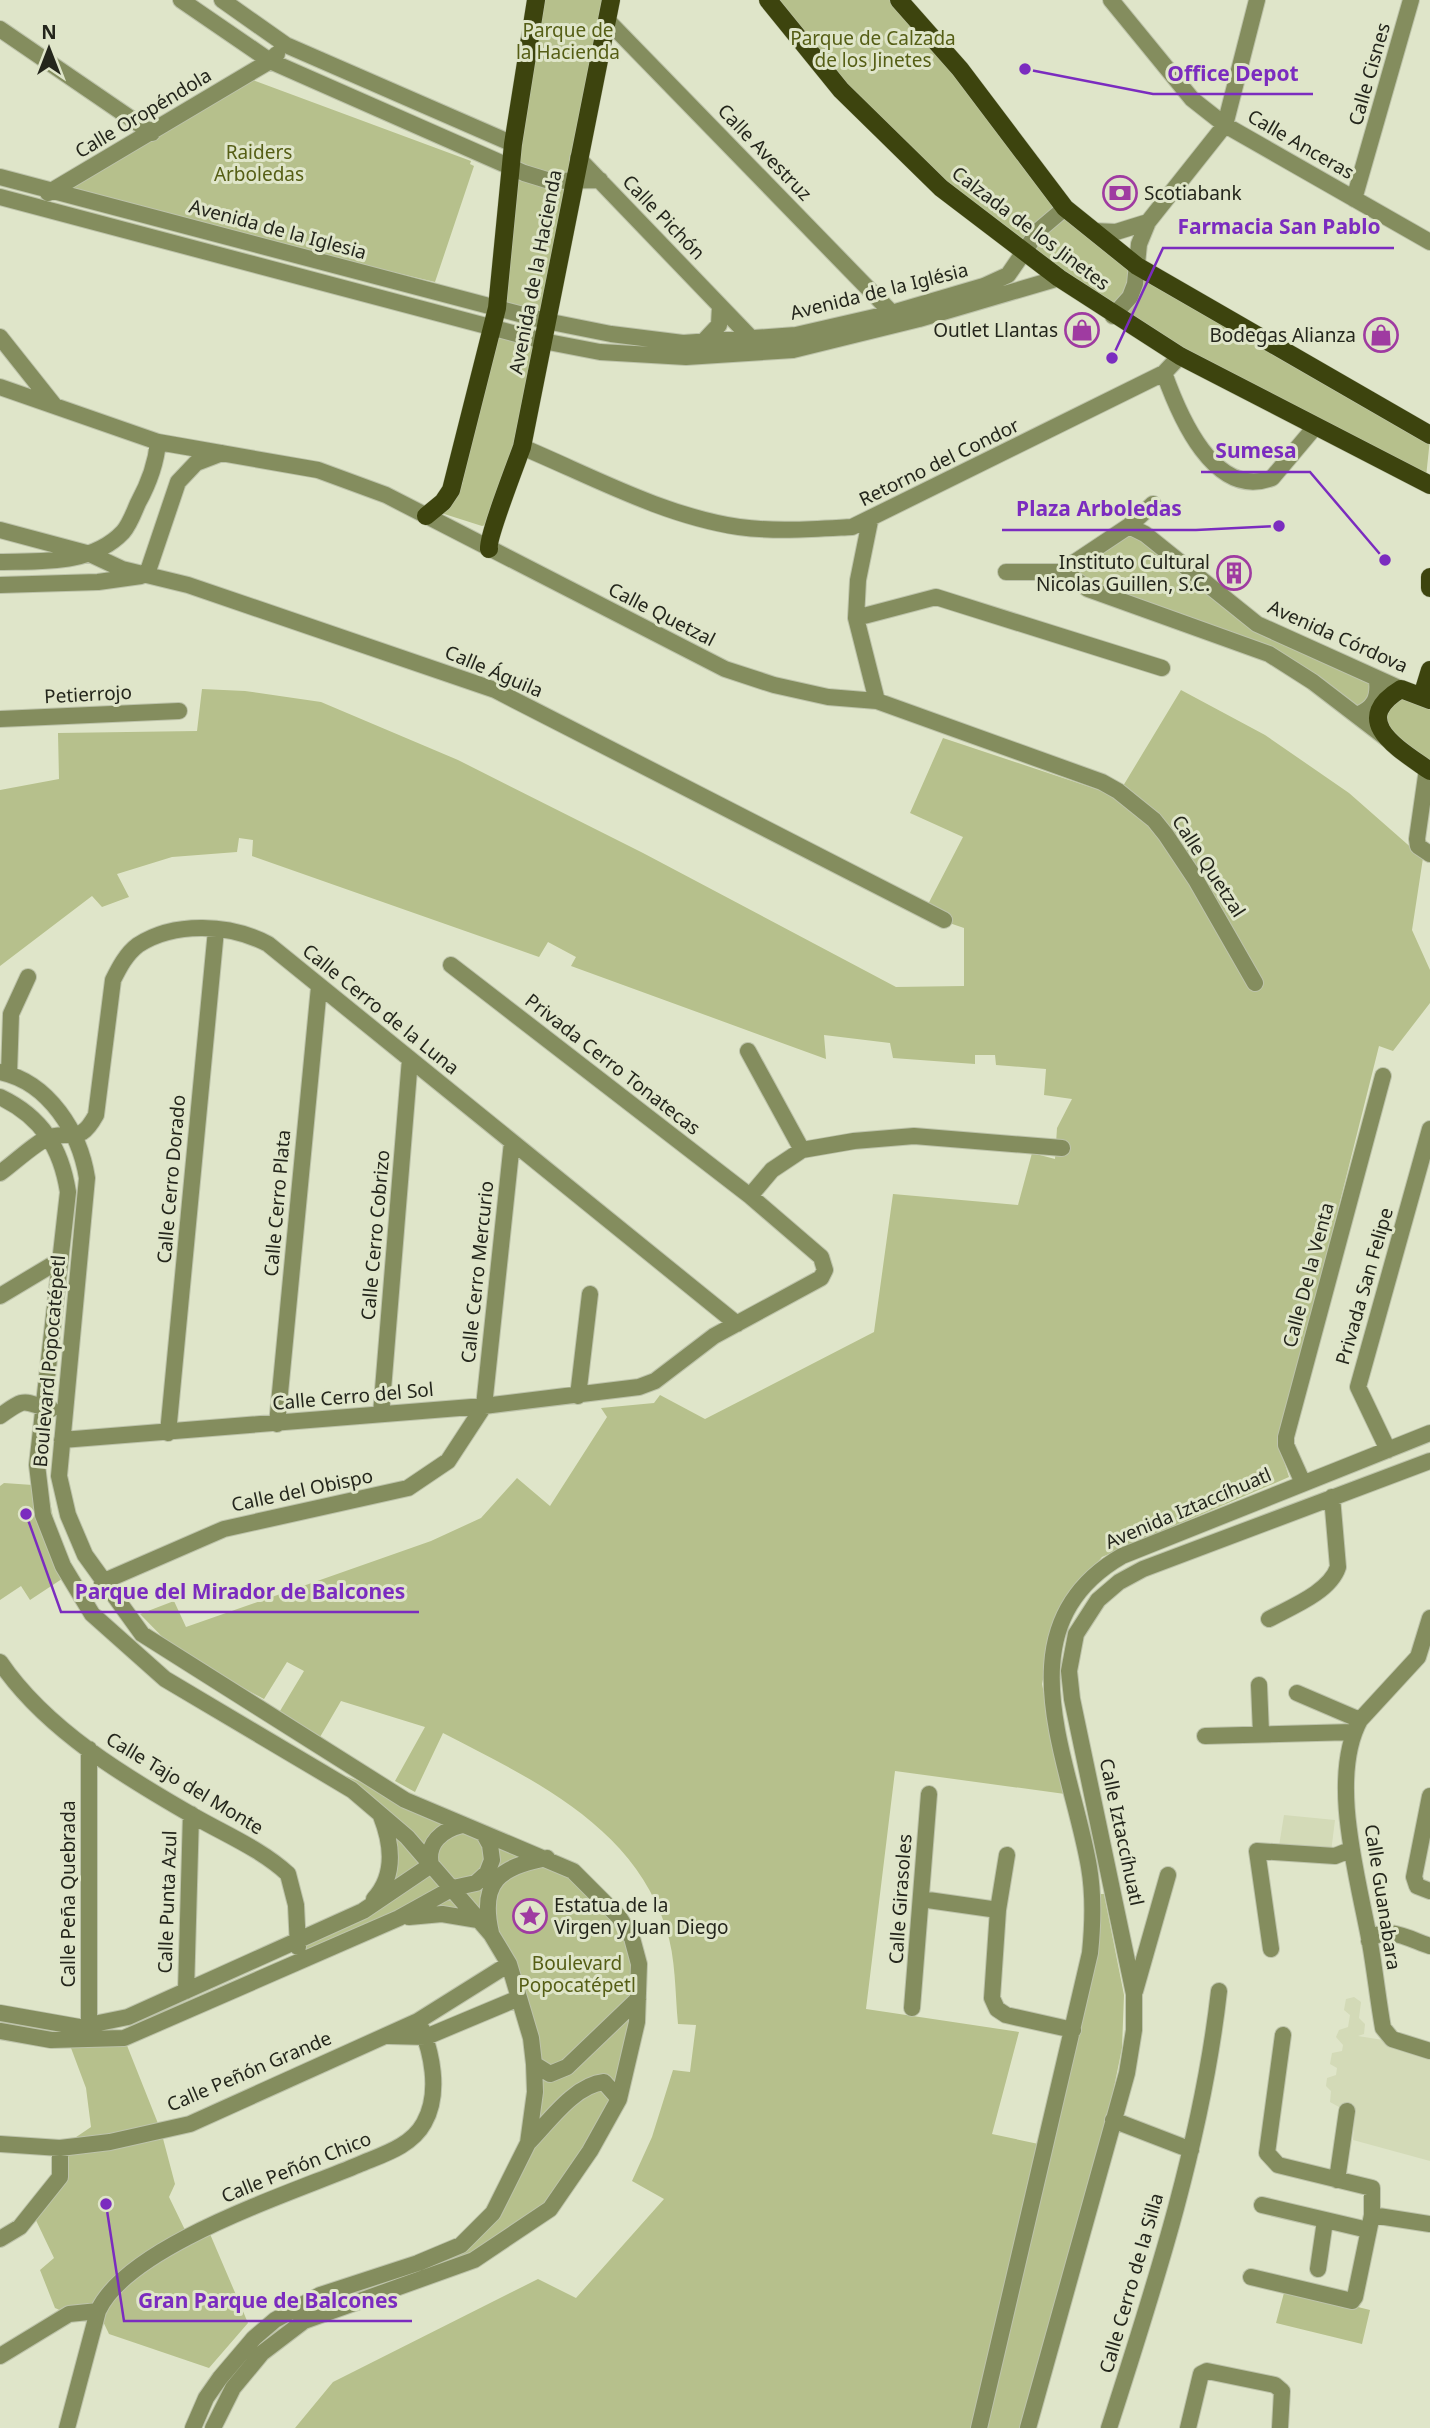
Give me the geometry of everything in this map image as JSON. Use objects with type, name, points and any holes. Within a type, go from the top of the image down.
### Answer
[{"type":"main road","name":"Avenida de la Hacienda","points":[[426,516],[443,502],[452,490],[492,328],[513,144],[536,0]]},
{"type":"main road","name":"Avenida de la Hacienda","points":[[492,551],[488,539],[499,516],[522,447],[572,181],[611,0]]},
{"type":"main road","name":"Calzada de los Jinetes","points":[[768,0],[841,90],[941,188],[1059,278],[1113,316],[1180,356],[1430,485]]},
{"type":"main road","name":"Calzada de los Jinetes","points":[[899,0],[960,69],[1065,208],[1093,231],[1137,266],[1430,435]]},
{"type":"main road","points":[[1430,577],[1430,588]]},
{"type":"main road","points":[[1426,698],[1430,670]]},
{"type":"main road","points":[[1401,689],[1382,703],[1377,713],[1379,724],[1388,740],[1429,770]]},
{"type":"main road","name":"Avenida Córdova","points":[[1401,689],[1426,698]]},
{"type":"street","points":[[181,0],[270,61],[537,178],[600,180]]},
{"type":"street","points":[[222,0],[286,45],[513,144]]},
{"type":"street","name":"Calle Anceras","points":[[1111,0],[1192,99],[1225,125],[1430,242]]},
{"type":"street","points":[[1113,316],[1130,297],[1139,244],[1149,222],[1225,125],[1257,0]]},
{"type":"street","name":"Calle Cisnes","points":[[1354,200],[1411,0]]},
{"type":"street","name":"Calle Avestruz","points":[[608,20],[892,313]]},
{"type":"street","points":[[235,37],[257,24]]},
{"type":"street","points":[[0,29],[152,132]]},
{"type":"street","name":"Calle Oropéndola","points":[[7,199],[52,192],[270,61],[286,45]]},
{"type":"street","name":"Calle Pichón","points":[[578,158],[751,338]]},
{"type":"street","name":"Avenida de la Iglesia","points":[[0,177],[546,321]]},
{"type":"street","name":"Avenida de la Iglesia","points":[[7,199],[544,341]]},
{"type":"street","name":"Avenida de la Iglésia","points":[[546,321],[623,336],[683,343],[796,335],[892,313],[984,286],[1008,275],[1039,230],[1065,208]]},
{"type":"street","points":[[1093,231],[1116,232],[1149,222]]},
{"type":"street","name":"Avenida de la Iglésia","points":[[544,341],[600,352],[686,357],[793,350],[919,319],[1059,278]]},
{"type":"street","points":[[704,341],[719,325],[720,306]]},
{"type":"street","points":[[0,337],[54,405]]},
{"type":"street","name":"Retorno del Condor","points":[[522,447],[687,515],[739,527],[798,530],[852,527],[870,521],[1164,373],[1180,356]]},
{"type":"street","points":[[1164,373],[1175,406],[1195,440],[1219,469],[1244,481],[1272,478],[1315,427]]},
{"type":"street","name":"Calle Quetzal","points":[[0,387],[158,442],[318,470],[351,480],[725,669],[774,685],[828,698],[877,701],[1102,782],[1154,820],[1166,835],[1196,880],[1255,983]]},
{"type":"street","points":[[0,562],[51,560],[90,554],[124,531],[152,475],[158,442]]},
{"type":"street","points":[[0,585],[127,580],[147,574],[178,482],[196,463],[223,453]]},
{"type":"street","points":[[1065,572],[1089,551],[1129,526],[1153,504]]},
{"type":"street","points":[[870,521],[858,580],[856,618],[877,701]]},
{"type":"street","name":"Avenida Córdova","points":[[1129,526],[1145,534],[1257,624],[1401,689]]},
{"type":"street","name":"Calle Águila","points":[[0,530],[90,554],[122,569],[147,574],[342,635],[495,690],[944,920]]},
{"type":"street","points":[[1006,572],[1065,572],[1088,589],[1269,654],[1357,715],[1388,740]]},
{"type":"street","points":[[856,618],[936,597],[1162,668]]},
{"type":"street","points":[[1357,715],[1374,703],[1378,694],[1377,680]]},
{"type":"street","name":"Petierrojo","points":[[0,719],[179,711]]},
{"type":"street","points":[[1429,770],[1417,839],[1418,846],[1430,855]]},
{"type":"street","name":"Calle Cerro de la Luna","points":[[75,1137],[87,1130],[96,1115],[113,980],[122,963],[137,946],[157,936],[197,927],[255,937],[268,944],[737,1324]]},
{"type":"street","name":"Calle Cerro Dorado","points":[[168,1433],[216,930]]},
{"type":"street","name":"Privada Cerro Tonatecas","points":[[451,965],[750,1196],[821,1257],[825,1270],[816,1284],[737,1324]]},
{"type":"street","points":[[5,1073],[12,1014],[28,977]]},
{"type":"street","name":"Calle Cerro Plata","points":[[277,1423],[318,987]]},
{"type":"street","points":[[748,1051],[802,1150]]},
{"type":"street","name":"Calle Cerro Cobrizo","points":[[381,1415],[410,1059]]},
{"type":"street","name":"Boulevard Popocatépetl","points":[[5,1073],[42,1095],[58,1110],[84,1156],[87,1178],[59,1473],[68,1515],[85,1555],[102,1582],[142,1634],[405,1800],[573,1871],[619,1917],[632,1938],[639,1964],[637,2022],[619,2099],[590,2151],[550,2209],[474,2260],[304,2321],[262,2353],[233,2388],[213,2428]]},
{"type":"street","name":"Calle De la Venta","points":[[1304,1483],[1286,1445],[1286,1437],[1383,1076]]},
{"type":"street","name":"Boulevard Popocatépetl","points":[[0,1097],[34,1118],[50,1137],[63,1164],[68,1192],[38,1475],[43,1515],[63,1566],[92,1614],[165,1679],[352,1790],[379,1810],[453,1888],[491,1934],[509,1964],[531,2038],[535,2092],[528,2143],[493,2213],[461,2245],[320,2295],[275,2320],[254,2338],[220,2378],[206,2398],[193,2428]]},
{"type":"street","name":"Privada San Felipe","points":[[1388,1450],[1358,1387],[1430,1129]]},
{"type":"street","points":[[750,1196],[772,1170],[802,1150],[854,1141],[914,1136],[1062,1148]]},
{"type":"street","points":[[0,1172],[50,1137],[75,1137]]},
{"type":"street","name":"Calle Cerro Mercurio","points":[[484,1406],[512,1142]]},
{"type":"street","points":[[0,1296],[60,1260]]},
{"type":"street","points":[[578,1396],[590,1294]]},
{"type":"street","name":"Calle Cerro del Sol","points":[[62,1440],[484,1406],[646,1386],[708,1340],[737,1324]]},
{"type":"street","points":[[0,1416],[23,1402],[34,1402],[63,1411]]},
{"type":"street","name":"Calle del Obispo","points":[[102,1582],[224,1529],[408,1488],[448,1461],[484,1406]]},
{"type":"street","points":[[1423,1436],[1428,1467]]},
{"type":"street","name":"Avenida Iztaccíhuatl","points":[[979,2428],[1073,2030],[1090,1953],[1094,1917],[1089,1865],[1055,1724],[1050,1666],[1062,1620],[1071,1600],[1085,1584],[1102,1567],[1122,1556],[1423,1436]]},
{"type":"street","name":"Calle Iztaccíhuatl","points":[[1028,2428],[1127,2073],[1134,2030],[1134,1993],[1072,1699],[1069,1671],[1076,1634],[1098,1600],[1143,1569],[1332,1497],[1428,1467]]},
{"type":"street","points":[[38,1475],[59,1473]]},
{"type":"street","points":[[1269,1619],[1300,1602],[1331,1580],[1335,1574],[1338,1567],[1332,1497]]},
{"type":"street","points":[[1205,1736],[1356,1726],[1418,1657],[1430,1618]]},
{"type":"street","name":"Calle Tajo del Monte","points":[[0,1662],[11,1679],[89,1749],[288,1874],[295,1895],[299,1962]]},
{"type":"street","points":[[1259,1685],[1261,1733]]},
{"type":"street","points":[[1297,1693],[1356,1726]]},
{"type":"street","name":"Calle Guanabara","points":[[1356,1726],[1347,1782],[1350,1850],[1385,2035],[1430,2051]]},
{"type":"street","name":"Calle Peña Quebrada","points":[[89,1749],[89,2032]]},
{"type":"street","name":"Calle Girasoles","points":[[912,2008],[929,1794]]},
{"type":"street","points":[[1430,1796],[1414,1877],[1417,1886],[1430,1892]]},
{"type":"street","points":[[363,1911],[384,1888],[388,1876],[387,1833],[379,1810]]},
{"type":"street","name":"Calle Punta Azul","points":[[186,1991],[191,1814]]},
{"type":"street","points":[[0,2031],[51,2040],[89,2032],[128,2017],[363,1911],[431,1866],[431,1848],[435,1840],[446,1831],[462,1825]]},
{"type":"street","points":[[0,2014],[79,2027],[89,2032],[124,2038],[399,1919],[453,1888],[476,1883],[487,1873],[492,1853],[484,1834]]},
{"type":"street","points":[[1271,1950],[1257,1851],[1335,1856],[1350,1850]]},
{"type":"street","points":[[1007,1855],[998,1910],[992,1998],[997,2009],[1006,2015],[1073,2030]]},
{"type":"street","points":[[491,1934],[486,1910],[490,1889],[496,1880],[513,1866],[547,1858]]},
{"type":"street","points":[[1134,1993],[1168,1875]]},
{"type":"street","points":[[921,1899],[998,1910]]},
{"type":"street","points":[[399,1919],[442,1914],[478,1920]]},
{"type":"street","points":[[1369,1941],[1375,1934],[1385,1931],[1430,1945]]},
{"type":"street","name":"Calle Peñón Grande","points":[[0,2144],[60,2148],[110,2143],[191,2124],[418,2021],[509,1964]]},
{"type":"street","name":"Calle Cerro de la Silla","points":[[1109,2428],[1154,2286],[1191,2150],[1210,2066],[1219,1991]]},
{"type":"street","name":"Calle Peñón Grande","points":[[387,2036],[426,2037],[519,1998]]},
{"type":"street","points":[[534,2064],[550,2074],[567,2067],[638,1999]]},
{"type":"street","name":"Calle Peñón Chico","points":[[99,2311],[105,2297],[135,2270],[207,2227],[253,2205],[396,2149],[412,2138],[424,2124],[433,2091],[426,2037],[418,2021]]},
{"type":"street","points":[[1251,2277],[1352,2301],[1370,2222],[1371,2189],[1278,2165],[1270,2160],[1267,2153],[1283,2035]]},
{"type":"street","points":[[528,2143],[571,2100],[594,2083],[604,2082],[619,2099]]},
{"type":"street","points":[[1337,2180],[1347,2112]]},
{"type":"street","points":[[1113,2120],[1191,2150]]},
{"type":"street","points":[[0,2239],[20,2227],[60,2177],[60,2148]]},
{"type":"street","points":[[1262,2204],[1325,2221],[1430,2224]]},
{"type":"street","points":[[1318,2269],[1325,2221]]},
{"type":"street","points":[[0,2356],[69,2314],[99,2311],[67,2428]]},
{"type":"street","points":[[1188,2428],[1201,2374],[1207,2371],[1275,2385],[1282,2390],[1280,2428]]},
{"type":"shaded area","points":[[1284,1815],[1335,1820],[1331,1852],[1279,1846]]},
{"type":"shaded area","points":[[1354,1997],[1361,2002],[1359,2018],[1365,2024],[1364,2034],[1358,2036],[1383,2040],[1430,2055],[1430,2161],[1353,2140],[1355,2109],[1347,2103],[1339,2107],[1330,2102],[1331,2091],[1326,2086],[1327,2078],[1336,2075],[1337,2068],[1330,2064],[1332,2053],[1342,2051],[1343,2045],[1336,2037],[1339,2030],[1348,2027],[1350,2015],[1344,2010],[1346,1999]]},
{"type":"green space","name":"Parque de la Hacienda","points":[[542,0],[609,0],[571,180],[513,165]]},
{"type":"green space","name":"Parque de Calzada de los Jinetes","points":[[762,0],[896,0],[1064,211],[1430,439],[1426,477],[1181,354],[941,188]]},
{"type":"green space","name":"Raiders Arboledas","points":[[250,79],[471,161],[470,164],[474,166],[435,282],[60,193]]},
{"type":"green space","points":[[512,168],[569,184],[544,319],[498,307]]},
{"type":"green space","points":[[494,333],[540,344],[520,446],[489,524],[482,526],[438,512],[453,499],[462,485]]},
{"type":"green space","points":[[1130,528],[1257,625],[1375,681],[1377,693],[1357,713],[1314,681],[1108,594],[1071,567]]},
{"type":"green space","points":[[202,689],[245,691],[321,702],[458,760],[643,853],[896,987],[964,986],[964,928],[923,914],[963,837],[910,813],[943,738],[1117,796],[1181,690],[1265,735],[1349,793],[1423,858],[1412,930],[1430,970],[1430,1003],[1393,1051],[1379,1046],[1279,1445],[1289,1477],[1102,1557],[1058,1609],[1042,1684],[1065,1794],[895,1771],[866,2009],[1019,2032],[992,2134],[1048,2146],[1099,1894],[1104,1894],[1124,1995],[1122,2048],[1110,2107],[1022,2428],[295,2428],[333,2382],[538,2279],[576,2298],[664,2199],[632,2181],[652,2137],[673,2070],[690,2072],[696,2025],[678,2024],[669,1939],[651,1892],[630,1861],[604,1833],[576,1809],[511,1768],[443,1733],[415,1792],[395,1781],[425,1727],[341,1701],[320,1737],[280,1711],[304,1671],[287,1662],[264,1699],[180,1655],[140,1614],[174,1601],[186,1627],[431,1541],[481,1518],[517,1478],[550,1506],[607,1417],[601,1408],[654,1403],[660,1395],[705,1419],[874,1332],[893,1194],[1018,1205],[1032,1153],[1055,1159],[1057,1128],[1072,1099],[1044,1095],[1046,1069],[996,1065],[995,1055],[975,1055],[975,1064],[893,1058],[890,1043],[824,1035],[826,1059],[571,966],[576,957],[548,942],[539,957],[252,856],[253,840],[239,838],[237,852],[172,857],[117,874],[129,897],[102,907],[92,896],[0,966],[0,790],[59,779],[58,733],[197,731]]},
{"type":"green space","points":[[1402,691],[1430,702],[1430,766],[1384,723],[1385,704]]},
{"type":"green space","points":[[4,1483],[47,1486],[58,1543],[74,1571],[30,1600],[21,1586],[0,1600],[0,1486]]},
{"type":"green space","name":"Boulevard Popocatépetl","points":[[346,1776],[548,1859],[618,1916],[639,1964],[619,2099],[550,2209],[474,2260],[437,2271],[493,2213],[528,2143],[536,2037],[489,1932],[431,1913],[301,1959],[303,1940],[384,1888],[380,1810]]},
{"type":"green space","points":[[124,2038],[161,2131],[175,2184],[169,2197],[185,2230],[207,2227],[248,2323],[209,2368],[109,2334],[98,2311],[69,2314],[55,2308],[40,2270],[54,2258],[32,2212],[60,2177],[60,2148],[91,2127],[86,2088],[68,2040]]},
{"type":"green space","points":[[1285,2289],[1370,2310],[1362,2344],[1276,2323]]},
{"type":"place","name":"Office Depot","points":[[1025,69]]},
{"type":"place","name":"Scotiabank","points":[[1120,193]]},
{"type":"place","name":"Outlet Llantas","points":[[1082,330]]},
{"type":"place","name":"Bodegas Alianza","points":[[1381,335]]},
{"type":"place","name":"Farmacia San Pablo","points":[[1112,358]]},
{"type":"place","name":"Plaza Arboledas","points":[[1279,526]]},
{"type":"place","name":"Sumesa","points":[[1385,560]]},
{"type":"place","name":"Instituto Cultural Nicolas Guillen, S.C.","points":[[1234,573]]},
{"type":"place","name":"Parque del Mirador de Balcones","points":[[26,1514]]},
{"type":"place","name":"Estatua de la Virgen y Juan Diego","points":[[530,1916]]},
{"type":"place","name":"Gran Parque de Balcones","points":[[106,2204]]}]
